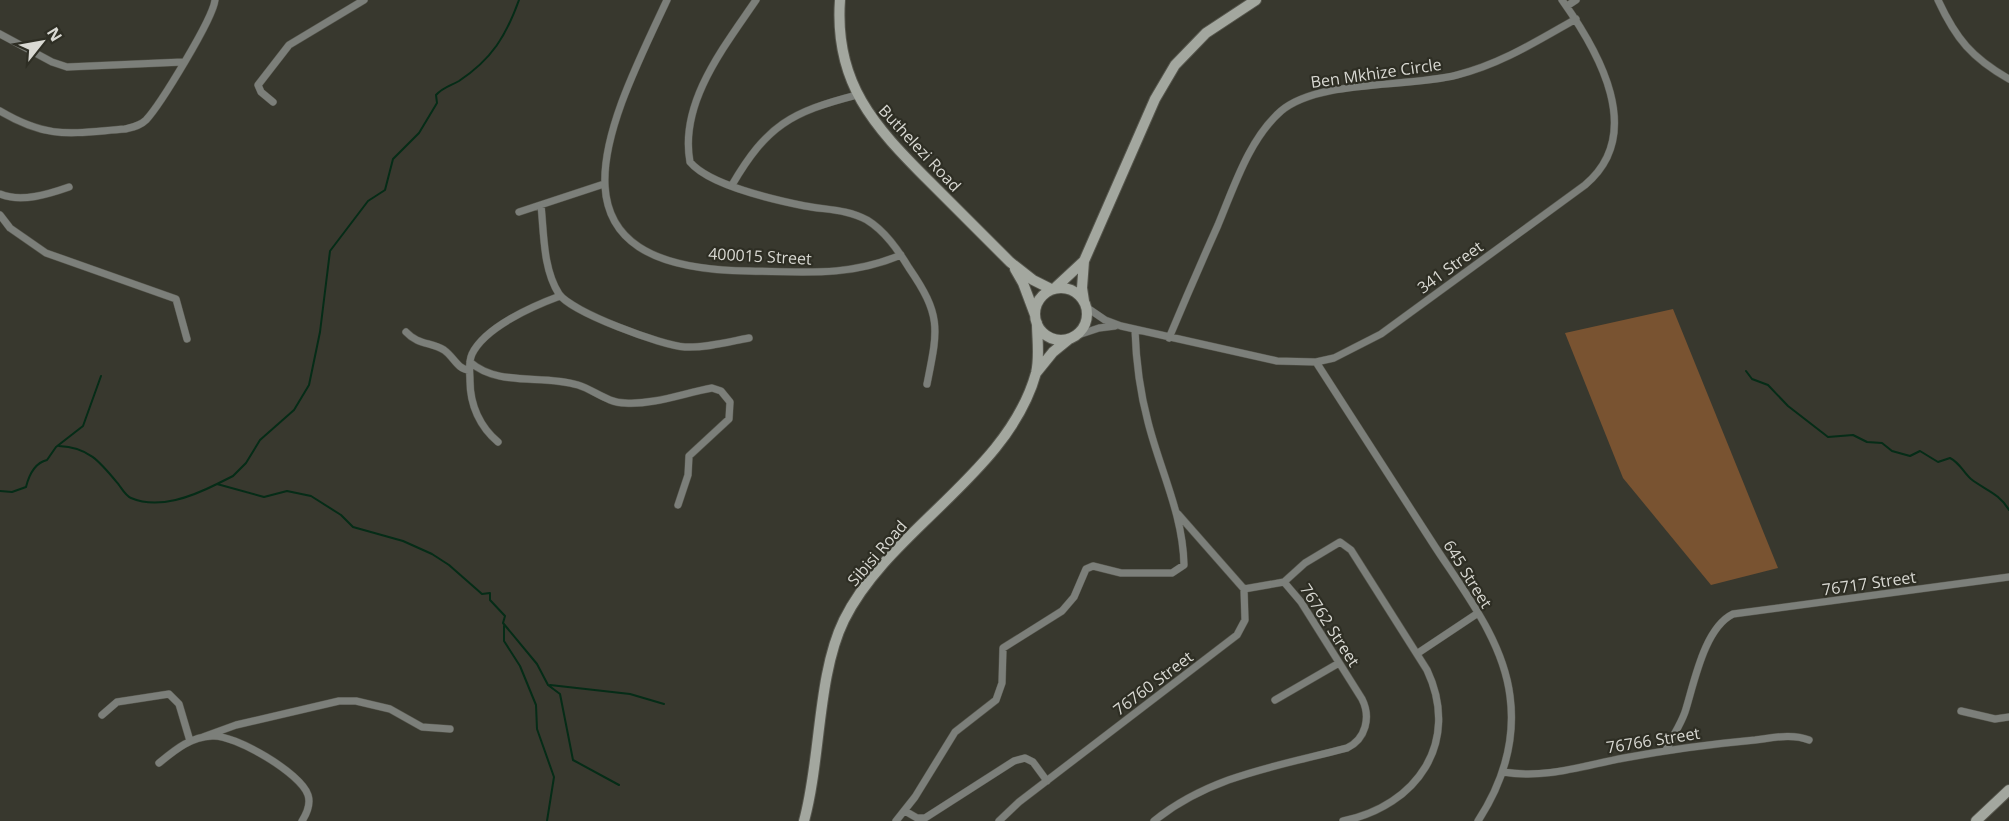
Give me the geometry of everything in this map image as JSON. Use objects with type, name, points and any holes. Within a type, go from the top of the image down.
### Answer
[{"type":"street","points":[[0,111],[27,126],[49,133],[125,129],[137,126],[150,116],[214,8],[215,0]]},
{"type":"street","points":[[273,102],[261,92],[258,85],[282,52],[364,0]]},
{"type":"street","name":"400015 Street","points":[[667,0],[615,118],[604,184],[610,216],[624,236],[644,251],[677,262],[740,271],[834,273],[852,271],[901,255]]},
{"type":"street","points":[[756,0],[712,69],[690,116],[687,132],[690,162],[695,168],[712,178],[732,185],[783,201],[854,214],[877,227],[901,255],[931,301],[935,313],[934,351],[927,384]]},
{"type":"street","name":"Buthelezi Road","points":[[840,0],[838,19],[842,50],[857,95],[888,139],[1010,262],[1033,280],[1053,289],[1072,290],[1085,304]]},
{"type":"street","points":[[1084,261],[1038,300],[1036,320],[1041,330],[1054,339],[1072,337],[1085,324],[1082,288],[1084,261],[1155,99],[1175,65],[1206,33],[1257,0]]},
{"type":"street","points":[[1565,3],[1576,0]]},
{"type":"street","points":[[1938,0],[1968,51],[1986,66],[2009,79]]},
{"type":"street","name":"341 Street","points":[[1085,304],[1105,320],[1120,326],[1265,359],[1316,362],[1347,352],[1381,334],[1586,185],[1601,170],[1614,144],[1614,110],[1592,48],[1565,3]]},
{"type":"street","name":"Ben Mkhize Circle","points":[[1169,338],[1247,159],[1265,128],[1282,111],[1308,96],[1326,92],[1419,82],[1486,66],[1506,58],[1576,20]]},
{"type":"street","points":[[0,34],[52,62],[67,67],[183,62]]},
{"type":"street","points":[[732,185],[757,146],[780,124],[813,107],[857,95]]},
{"type":"street","points":[[519,212],[604,184]]},
{"type":"street","points":[[0,194],[22,197],[47,194],[69,187]]},
{"type":"street","points":[[541,205],[549,273],[560,296],[580,311],[674,346],[693,347],[749,338]]},
{"type":"street","points":[[0,215],[10,228],[46,253],[176,299],[187,339]]},
{"type":"street","name":"Buthelezi Road","points":[[1010,262],[1023,283],[1036,320]]},
{"type":"street","points":[[498,442],[485,429],[471,401],[470,366],[475,349],[497,329],[529,309],[560,296]]},
{"type":"street","name":"Sibisi Road","points":[[1036,320],[1036,373]]},
{"type":"street","name":"341 Street","points":[[1072,337],[1099,328],[1120,326]]},
{"type":"street","points":[[896,821],[905,811],[955,732],[996,700],[1002,683],[1003,648],[1062,611],[1074,597],[1086,569],[1093,566],[1121,573],[1172,573],[1182,567],[1183,542],[1177,512],[1144,404],[1136,360],[1136,330]]},
{"type":"street","points":[[406,332],[422,344],[446,351],[460,367],[470,366],[493,375],[576,384],[618,403],[640,403],[712,388],[721,391],[730,402],[729,419],[689,456],[688,475],[678,505]]},
{"type":"street","name":"Sibisi Road","points":[[804,821],[831,664],[843,622],[870,581],[1002,440],[1020,409],[1036,373],[1053,352],[1072,337]]},
{"type":"street","name":"645 Street","points":[[1316,362],[1478,613],[1497,648],[1510,694],[1511,734],[1503,772],[1478,821]]},
{"type":"street","points":[[1177,512],[1244,589],[1284,582]]},
{"type":"street","name":"76762 Street","points":[[1154,821],[1204,789],[1242,773],[1354,745],[1363,735],[1367,711],[1362,699],[1301,602],[1284,582],[1296,569],[1337,542],[1344,543],[1418,653],[1434,684],[1439,723],[1430,758],[1420,776],[1388,806],[1343,821]]},
{"type":"street","name":"76717 Street","points":[[1666,750],[1684,714],[1693,679],[1720,622],[1733,614],[2009,577]]},
{"type":"street","name":"76760 Street","points":[[999,821],[1047,781],[1237,635],[1245,620],[1244,589]]},
{"type":"street","points":[[1418,653],[1478,613]]},
{"type":"street","points":[[1275,700],[1339,663]]},
{"type":"street","points":[[102,715],[117,702],[169,694],[179,704],[190,741]]},
{"type":"street","points":[[159,763],[190,741],[237,725],[339,701],[356,701],[390,709],[422,728],[450,729]]},
{"type":"street","points":[[1961,711],[1995,719],[2009,717]]},
{"type":"street","points":[[203,737],[222,736],[234,740],[297,779],[308,795],[309,803],[302,821]]},
{"type":"street","name":"76766 Street","points":[[1503,772],[1527,776],[1550,774],[1666,750],[1796,736],[1809,740]]},
{"type":"street","points":[[905,811],[917,818],[924,818],[1014,761],[1025,758],[1033,762],[1047,781]]},
{"type":"street","points":[[1976,821],[2009,790]]},
{"type":"shaded area","points":[[1673,309],[1778,568],[1711,585],[1623,478],[1565,333]]},
{"type":"waterway","points":[[217,484],[233,476],[246,463],[260,440],[294,410],[309,385],[320,332],[330,251],[368,201],[385,190],[393,159],[419,133],[437,103],[436,95],[471,73],[496,46],[509,25],[519,0]]},
{"type":"waterway","points":[[1746,371],[1752,379],[1768,385],[1788,406],[1828,437],[1853,435],[1867,442],[1882,443],[1892,451],[1910,456],[1920,451],[1938,462],[1950,458],[1971,479],[1992,492],[2009,510]]},
{"type":"waterway","points":[[0,491],[12,492],[26,487],[35,467],[47,460],[56,447],[83,426],[101,376]]},
{"type":"waterway","points":[[59,446],[78,449],[94,458],[131,498],[153,503],[164,502],[197,493],[217,484],[264,497],[287,491],[311,496],[341,515],[353,527],[403,541],[432,554],[449,565],[482,594],[490,593],[490,600],[505,616],[503,623],[537,664],[548,685],[560,694],[573,760],[619,785]]},
{"type":"waterway","points":[[504,626],[504,641],[520,666],[536,705],[537,729],[554,777],[547,821]]},
{"type":"waterway","points":[[550,685],[630,694],[664,704]]}]
